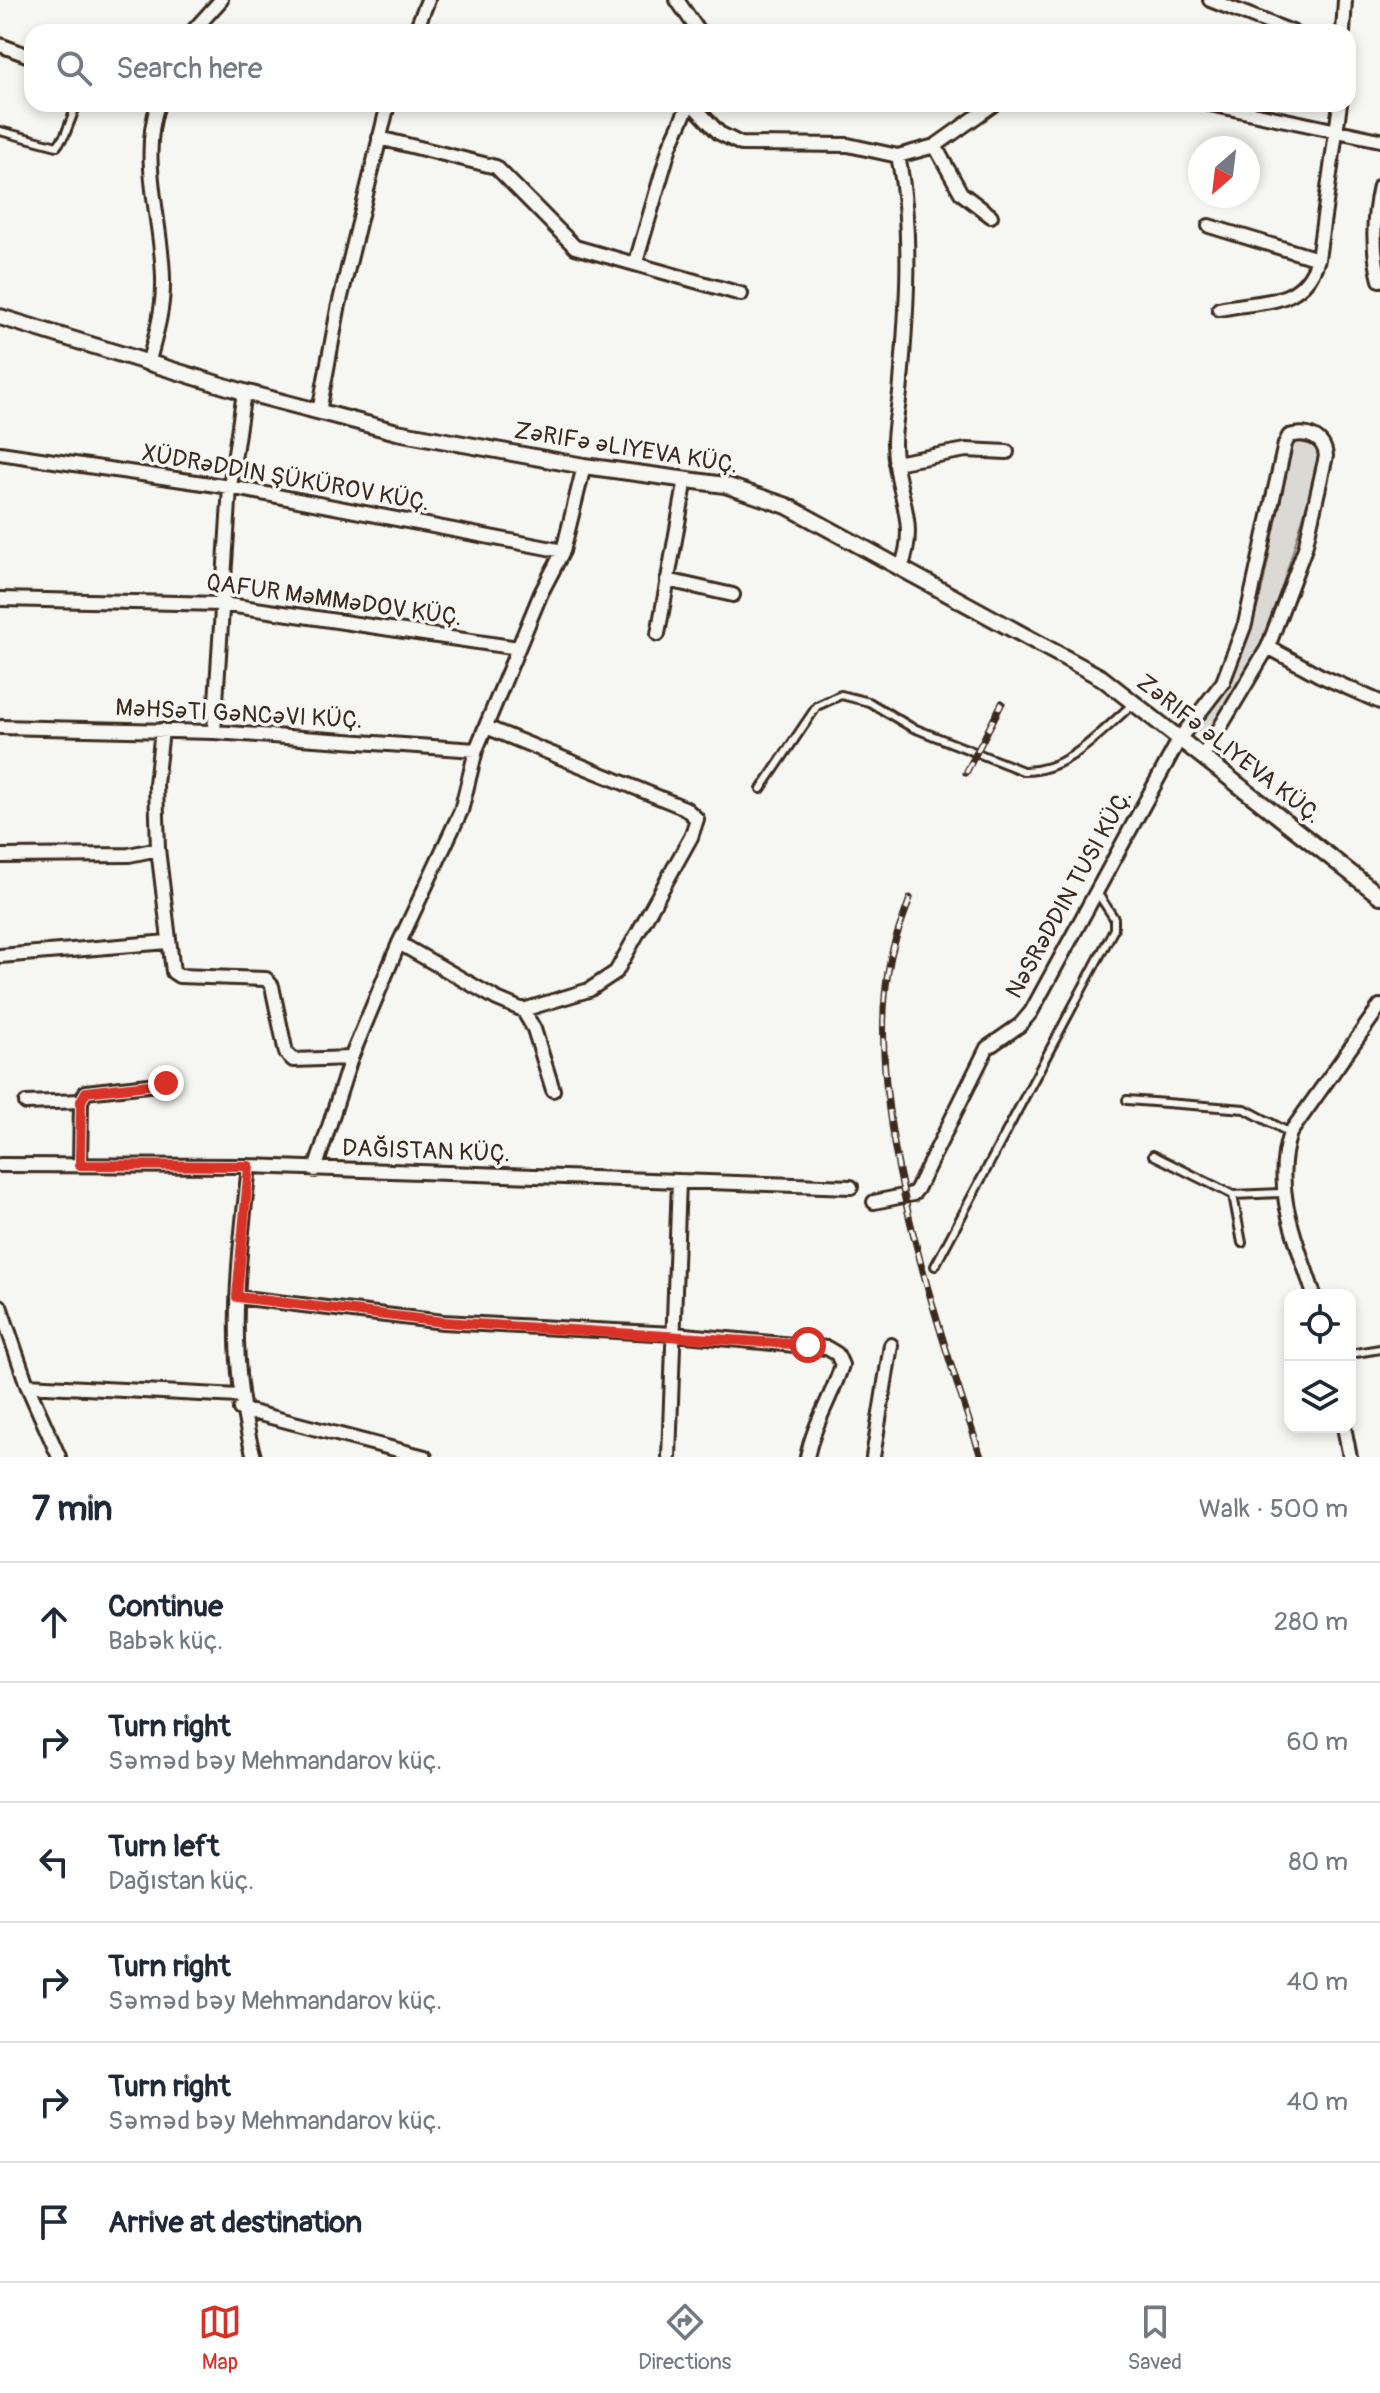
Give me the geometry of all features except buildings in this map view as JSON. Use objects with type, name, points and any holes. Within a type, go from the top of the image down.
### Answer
[{"type":"street","points":[[199,24],[221,0]]},
{"type":"street","points":[[418,24],[428,0]]},
{"type":"street","points":[[677,0],[694,24]]},
{"type":"street","points":[[1210,0],[1272,24]]},
{"type":"street","points":[[1344,24],[1345,0]]},
{"type":"street","points":[[0,45],[24,54]]},
{"type":"street","points":[[148,364],[161,316],[163,277],[152,188],[154,112]]},
{"type":"street","points":[[319,412],[338,309],[386,112]]},
{"type":"street","points":[[636,262],[670,146],[686,112]]},
{"type":"street","points":[[698,112],[719,133],[741,144],[848,145],[898,156],[935,146],[983,112]]},
{"type":"street","points":[[1250,112],[1380,140]]},
{"type":"street","points":[[1219,309],[1297,294],[1311,280],[1318,259],[1340,112]]},
{"type":"street","points":[[379,138],[496,167],[575,247],[741,294]]},
{"type":"street","points":[[935,146],[961,193],[991,216]]},
{"type":"street","points":[[898,156],[904,202],[906,279],[895,463],[911,535],[901,568]]},
{"type":"street","points":[[1380,186],[1375,208],[1375,260],[1380,280]]},
{"type":"street","points":[[1209,226],[1318,259]]},
{"type":"street","name":"ZƏRIFƏ ƏLIYEVA KÜÇ.","points":[[0,317],[244,392],[397,432],[584,466],[725,485],[776,501],[1068,657],[1135,702],[1380,896]]},
{"type":"street","points":[[214,732],[230,487],[244,392]]},
{"type":"street","name":"NƏSRƏDDIN TUSI KÜÇ.","points":[[874,1202],[913,1194],[917,1189],[974,1069],[987,1048],[1020,1025],[1031,1012],[1180,738],[1223,682],[1245,624],[1285,444],[1289,436],[1299,433],[1316,437],[1325,445],[1326,456],[1305,548],[1268,647]]},
{"type":"street","points":[[895,463],[966,450],[1007,452]]},
{"type":"street","name":"XÜDRƏDDIN ŞÜKÜROV KÜÇ.","points":[[0,453],[230,487],[563,551]]},
{"type":"street","points":[[315,1170],[351,1058],[399,943],[461,811],[476,750],[563,551],[584,466]]},
{"type":"street","points":[[658,634],[686,479]]},
{"type":"street","points":[[667,580],[733,595]]},
{"type":"street","name":"QAFUR MƏMMƏDOV KÜÇ.","points":[[0,599],[222,604],[518,648]]},
{"type":"street","points":[[1203,756],[1268,647],[1319,675],[1380,702]]},
{"type":"street","name":"MƏHSƏTI GƏNCƏVI KÜÇ.","points":[[0,727],[214,732],[476,750]]},
{"type":"street","points":[[486,727],[685,808],[697,819],[691,837],[616,972],[589,990],[523,1010]]},
{"type":"street","points":[[162,730],[156,784],[158,849],[171,966],[179,976],[266,979],[272,986],[286,1053],[293,1060],[351,1058]]},
{"type":"street","points":[[0,856],[129,855],[158,849]]},
{"type":"street","points":[[0,956],[168,942]]},
{"type":"street","points":[[399,943],[523,1010],[534,1029],[553,1090]]},
{"type":"street","points":[[1312,1289],[1282,1193],[1283,1153],[1290,1133],[1380,1006]]},
{"type":"street","points":[[80,1165],[81,1101],[86,1092],[166,1083]]},
{"type":"street","points":[[26,1103],[81,1101]]},
{"type":"street","points":[[0,1165],[249,1166],[851,1187]]},
{"type":"street","points":[[249,1166],[237,1297],[240,1402],[254,1457]]},
{"type":"street","points":[[669,1457],[679,1181]]},
{"type":"street","points":[[237,1297],[443,1322],[674,1334],[827,1348],[837,1354],[842,1365],[836,1386],[813,1429],[807,1457]]},
{"type":"street","points":[[0,1306],[27,1385],[59,1457]]},
{"type":"street","points":[[873,1457],[891,1345]]},
{"type":"street","points":[[27,1385],[240,1402],[425,1457]]},
{"type":"street","points":[[1345,1433],[1350,1457]]},
{"type":"lane","points":[[0,131],[57,146],[74,112]]},
{"type":"lane","points":[[761,789],[817,706],[841,695],[869,702],[911,727],[1023,771],[1062,764],[1135,702]]},
{"type":"lane","points":[[935,1266],[1114,929],[1114,918],[1096,891]]},
{"type":"lane","points":[[1127,1100],[1245,1109],[1290,1133]]},
{"type":"lane","points":[[1153,1155],[1233,1195],[1282,1193]]},
{"type":"lane","points":[[1233,1195],[1242,1243]]},
{"type":"lane","points":[[1356,1353],[1380,1349]]},
{"type":"shaded area","points":[[1300,442],[1315,446],[1320,461],[1271,624],[1254,662],[1208,738],[1193,725],[1225,687],[1249,635],[1265,573],[1287,453],[1292,444]]},
{"type":"railway","points":[[966,773],[1002,703]]},
{"type":"railway","points":[[910,898],[891,956],[884,1013],[885,1075],[894,1141],[924,1276],[981,1457]]},
{"type":"route","points":[[166,1083],[86,1092],[81,1101],[80,1165],[249,1166],[237,1297],[443,1322],[674,1334],[808,1345]]}]
